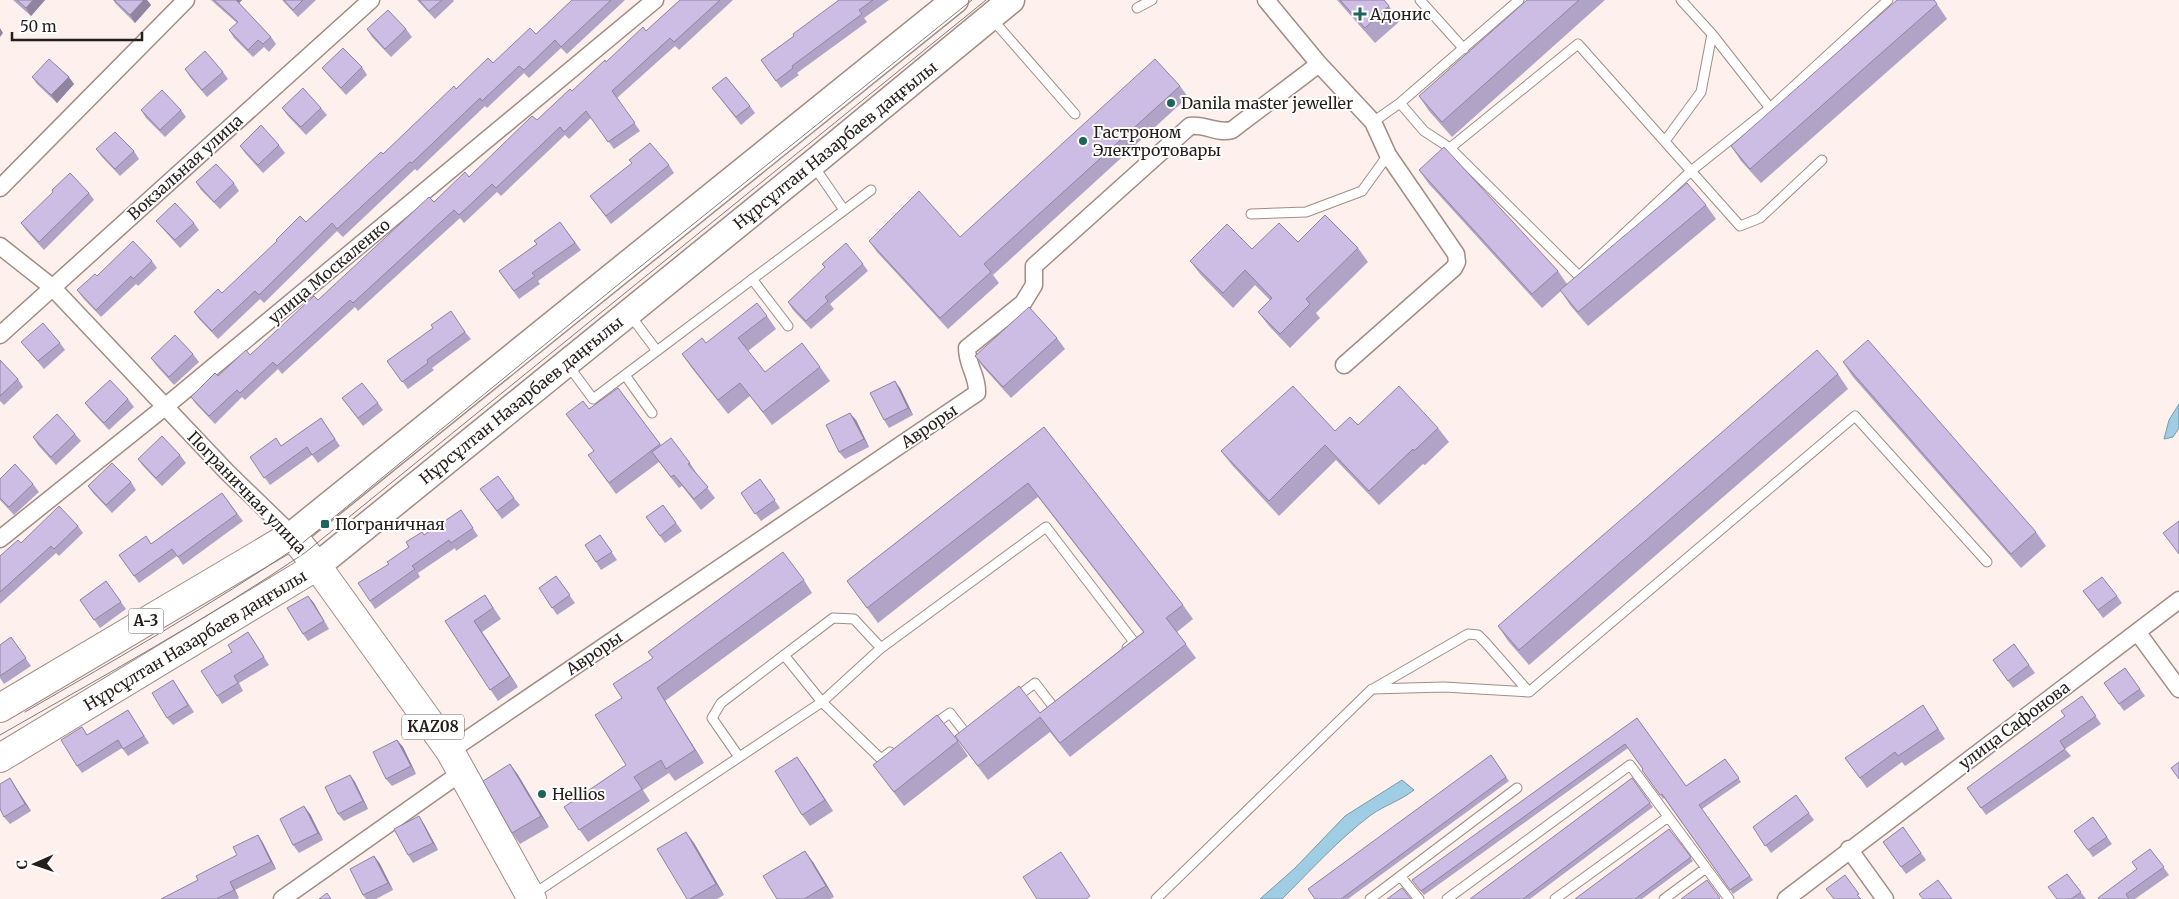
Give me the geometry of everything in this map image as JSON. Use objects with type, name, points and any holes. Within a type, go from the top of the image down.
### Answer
[{"type":"highway","name":"Пограничная улица","points":[[292,534],[317,566],[456,761],[531,898]]},
{"type":"highway","name":"А-3","points":[[0,708],[292,534]]},
{"type":"highway","name":"Нұрсұлтан Назарбаев даңғылы","points":[[0,758],[317,566]]},
{"type":"main road","points":[[292,534],[955,0]]},
{"type":"main road","name":"Нұрсұлтан Назарбаев даңғылы","points":[[317,566],[1011,0]]},
{"type":"street","points":[[0,188],[186,0]]},
{"type":"street","name":"Вокзальная улица","points":[[0,335],[371,0]]},
{"type":"street","name":"улица Москаленко","points":[[0,539],[166,406],[655,0]]},
{"type":"street","points":[[1266,0],[1319,64],[1373,122],[1388,155],[1456,254],[1457,262],[1454,268],[1344,365]]},
{"type":"street","name":"Авроры","points":[[282,899],[456,761],[977,394],[978,382],[968,362],[967,348],[1023,304],[1034,284],[1034,266],[1190,126],[1200,124],[1221,132],[1232,130],[1319,64]]},
{"type":"street","name":"Пограничная улица","points":[[0,246],[52,287],[227,472],[292,534]]},
{"type":"street","name":"улица Сафонова","points":[[1786,899],[1849,849],[2179,600]]},
{"type":"street","points":[[2138,632],[2179,689]]},
{"type":"street","points":[[1849,849],[1885,899]]},
{"type":"lane","points":[[1137,8],[1152,0]]},
{"type":"lane","points":[[1420,0],[1464,49]]},
{"type":"lane","points":[[1373,122],[1400,103],[1519,0]]},
{"type":"lane","points":[[1681,0],[1712,34],[1770,108]]},
{"type":"lane","points":[[1400,103],[1424,131],[1450,148],[1579,276],[1691,171],[1770,108],[1888,0]]},
{"type":"lane","points":[[990,17],[1075,114]]},
{"type":"lane","points":[[1665,141],[1701,92],[1712,34]]},
{"type":"lane","points":[[1450,148],[1578,44],[1740,226],[1760,218],[1822,160]]},
{"type":"lane","points":[[1251,214],[1306,212],[1362,191],[1388,155]]},
{"type":"lane","points":[[812,164],[844,210]]},
{"type":"lane","points":[[566,363],[593,399],[871,190]]},
{"type":"lane","points":[[752,279],[788,326]]},
{"type":"lane","points":[[628,313],[657,351]]},
{"type":"lane","points":[[624,375],[652,413]]},
{"type":"lane","points":[[1372,689],[1444,687],[1529,692],[1856,416],[1988,562]]},
{"type":"lane","points":[[531,898],[822,702],[881,648],[1046,527],[1134,642],[1120,654]]},
{"type":"lane","points":[[740,757],[712,718],[721,703],[833,618],[854,619],[881,648]]},
{"type":"lane","points":[[1156,899],[1372,689],[1468,634],[1478,635],[1529,692]]},
{"type":"lane","points":[[784,656],[822,702],[881,759],[896,749]]},
{"type":"lane","points":[[1005,706],[1035,683],[1055,709],[1069,696]]},
{"type":"lane","points":[[927,728],[950,713],[967,735],[974,729]]},
{"type":"lane","points":[[1447,899],[1630,765],[1729,899]]},
{"type":"lane","points":[[1370,899],[1518,788]]},
{"type":"lane","points":[[1555,899],[1668,816]]},
{"type":"lane","points":[[1664,899],[1706,868]]},
{"type":"lane","points":[[1401,877],[1419,899]]},
{"type":"water","points":[[2179,404],[2179,428],[2173,437],[2164,439],[2169,420]]},
{"type":"water","points":[[1402,780],[1414,790],[1359,824],[1325,855],[1282,899],[1260,899],[1295,868],[1345,816]]},
{"type":"building","points":[[17,0],[33,0],[26,8]]},
{"type":"building","points":[[114,0],[144,0],[130,15]]},
{"type":"building","points":[[214,0],[236,0],[271,37],[263,44],[258,40],[248,50],[229,30],[238,22]]},
{"type":"building","points":[[284,0],[303,0],[293,10]]},
{"type":"building","points":[[419,0],[442,0],[429,11]]},
{"type":"building","points":[[572,0],[611,0],[561,47],[555,40],[524,70],[519,66],[482,101],[480,98],[412,163],[410,162],[337,229],[332,223],[259,295],[255,291],[212,331],[194,312],[218,289],[222,293],[277,241],[300,216],[306,222],[381,152],[383,154],[454,86],[456,89],[488,58],[493,63],[530,28],[536,34]]},
{"type":"building","points":[[680,0],[720,0],[674,42],[670,38],[612,91],[635,123],[608,142],[586,111],[564,132],[560,127],[496,188],[492,184],[459,215],[454,210],[353,303],[350,300],[277,366],[273,362],[240,393],[237,390],[209,416],[191,397],[215,373],[218,376],[246,350],[250,355],[314,296],[318,300],[429,197],[434,202],[465,172],[469,177],[532,116],[537,120],[570,89],[572,91],[605,60],[606,62],[643,27],[646,31]]},
{"type":"building","points":[[839,0],[873,0],[859,10],[862,14],[792,66],[793,68],[776,81],[761,60]]},
{"type":"building","points":[[1340,0],[1384,0],[1389,6],[1365,28]]},
{"type":"building","points":[[1527,0],[1579,0],[1442,122],[1419,96]]},
{"type":"building","points":[[1897,0],[1934,0],[1937,4],[1750,169],[1731,146]]},
{"type":"building","points":[[388,10],[406,29],[385,49],[367,29]]},
{"type":"building","points":[[343,48],[362,67],[341,88],[322,68]]},
{"type":"building","points":[[205,51],[223,72],[202,90],[185,69]]},
{"type":"building","points":[[49,59],[69,77],[51,95],[32,77]]},
{"type":"building","points":[[1155,59],[1180,86],[984,264],[991,272],[940,318],[869,241],[919,191],[960,237]]},
{"type":"building","points":[[726,77],[750,106],[736,117],[712,88]]},
{"type":"building","points":[[303,88],[321,108],[301,127],[282,108]]},
{"type":"building","points":[[162,90],[181,110],[160,130],[141,110]]},
{"type":"building","points":[[261,125],[279,145],[258,165],[240,146]]},
{"type":"building","points":[[115,132],[134,151],[115,169],[96,149]]},
{"type":"building","points":[[650,143],[669,165],[606,216],[590,196],[632,163],[629,160]]},
{"type":"building","points":[[1444,147],[1558,271],[1532,294],[1419,170]]},
{"type":"building","points":[[216,164],[234,183],[214,202],[196,182]]},
{"type":"building","points":[[70,173],[89,193],[39,242],[21,223]]},
{"type":"building","points":[[1687,183],[1706,205],[1578,312],[1560,290]]},
{"type":"building","points":[[175,203],[194,223],[175,240],[156,221]]},
{"type":"building","points":[[1325,215],[1358,248],[1306,299],[1310,304],[1280,334],[1258,312],[1272,298],[1245,270],[1223,293],[1190,261],[1227,224],[1252,249],[1279,223],[1298,242]]},
{"type":"building","points":[[560,222],[575,243],[532,273],[535,276],[514,291],[499,271],[537,244],[534,241]]},
{"type":"building","points":[[133,241],[152,261],[133,279],[131,276],[96,310],[77,290],[95,274],[97,276]]},
{"type":"building","points":[[846,243],[863,264],[825,297],[828,301],[806,321],[788,302],[825,267],[822,264]]},
{"type":"building","points":[[757,303],[767,316],[738,338],[765,372],[802,343],[820,367],[763,412],[740,383],[718,400],[682,354],[702,338],[706,343]]},
{"type":"building","points":[[1029,307],[1057,338],[1003,387],[975,356]]},
{"type":"building","points":[[451,311],[465,332],[427,360],[428,363],[402,382],[387,361],[433,328],[431,325]]},
{"type":"building","points":[[43,323],[60,343],[38,361],[21,342]]},
{"type":"building","points":[[175,335],[193,354],[169,377],[151,358]]},
{"type":"building","points":[[1868,340],[2036,532],[2011,554],[1843,362]]},
{"type":"building","points":[[1817,350],[1838,374],[1519,650],[1498,626]]},
{"type":"building","points":[[0,360],[18,379],[0,396]]},
{"type":"building","points":[[110,380],[128,399],[104,423],[85,403]]},
{"type":"building","points":[[895,381],[908,408],[884,420],[870,393]]},
{"type":"building","points":[[362,383],[378,403],[358,418],[342,398]]},
{"type":"building","points":[[1293,386],[1335,431],[1350,417],[1358,425],[1399,386],[1438,428],[1369,491],[1325,445],[1269,501],[1221,451]]},
{"type":"building","points":[[618,388],[660,444],[609,483],[588,455],[594,451],[566,414],[583,401],[589,409]]},
{"type":"building","points":[[850,413],[864,439],[839,452],[826,425]]},
{"type":"building","points":[[57,414],[75,434],[51,457],[33,437]]},
{"type":"building","points":[[321,418],[335,439],[312,455],[307,447],[264,478],[250,457],[276,438],[281,446]]},
{"type":"building","points":[[1044,427],[1183,605],[1166,618],[1186,644],[1060,743],[1040,717],[978,766],[955,736],[1019,686],[1040,713],[1144,632],[1028,483],[867,608],[847,581]]},
{"type":"building","points":[[162,436],[180,455],[156,478],[138,459]]},
{"type":"building","points":[[671,438],[690,463],[688,464],[708,487],[694,499],[674,475],[671,477],[652,452]]},
{"type":"building","points":[[112,463],[131,482],[106,505],[88,486]]},
{"type":"building","points":[[15,464],[33,484],[9,507],[0,498],[0,479]]},
{"type":"building","points":[[498,476],[514,498],[497,511],[480,489]]},
{"type":"building","points":[[760,479],[775,500],[755,514],[741,493]]},
{"type":"building","points":[[222,493],[237,514],[178,557],[172,549],[134,576],[119,555],[146,536],[151,544]]},
{"type":"building","points":[[663,505],[676,523],[660,536],[646,517]]},
{"type":"building","points":[[59,506],[78,526],[54,549],[51,546],[0,592],[0,556],[18,540],[21,543]]},
{"type":"building","points":[[461,510],[473,528],[451,543],[449,540],[412,566],[415,569],[370,601],[358,583],[389,564],[387,562],[409,547],[406,542],[422,532],[424,535]]},
{"type":"building","points":[[2179,521],[2179,554],[2163,533]]},
{"type":"building","points":[[600,535],[612,552],[596,562],[585,545]]},
{"type":"building","points":[[783,552],[804,580],[657,688],[695,750],[666,769],[661,760],[634,777],[642,789],[579,830],[564,807],[626,765],[595,715],[622,698],[613,684],[653,658],[648,652]]},
{"type":"building","points":[[556,576],[570,595],[552,608],[539,588]]},
{"type":"building","points":[[2102,577],[2117,596],[2098,610],[2083,591]]},
{"type":"building","points":[[106,581],[121,602],[94,620],[80,600]]},
{"type":"building","points":[[485,595],[493,608],[474,621],[510,676],[490,690],[445,621]]},
{"type":"building","points":[[308,596],[324,621],[303,634],[287,608]]},
{"type":"building","points":[[248,632],[264,657],[234,676],[238,683],[217,696],[201,671],[232,652],[228,645]]},
{"type":"building","points":[[11,637],[26,658],[0,676],[0,645]]},
{"type":"building","points":[[2014,644],[2029,665],[2008,681],[1993,660]]},
{"type":"building","points":[[2125,668],[2140,689],[2119,704],[2104,683]]},
{"type":"building","points":[[173,680],[188,705],[167,718],[152,693]]},
{"type":"building","points":[[2082,696],[2096,716],[2060,741],[2065,749],[1981,808],[1967,788],[2065,716],[2061,711]]},
{"type":"building","points":[[1923,705],[1938,729],[1898,756],[1895,752],[1860,778],[1845,758]]},
{"type":"building","points":[[128,710],[144,736],[123,749],[118,740],[77,766],[61,740],[82,727],[87,735]]},
{"type":"building","points":[[937,715],[958,741],[894,792],[873,765]]},
{"type":"building","points":[[1637,718],[1686,786],[1725,759],[1739,778],[1699,805],[1750,876],[1730,890],[1625,744],[1421,891],[1412,880]]},
{"type":"building","points":[[397,740],[411,766],[386,779],[373,752]]},
{"type":"building","points":[[1491,755],[1506,777],[1341,899],[1315,899],[1308,889]]},
{"type":"building","points":[[797,757],[825,800],[802,815],[775,771]]},
{"type":"building","points":[[2179,762],[2179,779],[2171,768]]},
{"type":"building","points":[[510,764],[541,816],[512,833],[483,781]]},
{"type":"building","points":[[350,775],[363,801],[338,814],[325,787]]},
{"type":"building","points":[[10,778],[25,804],[4,817],[0,809],[0,784]]},
{"type":"building","points":[[1632,778],[1650,803],[1523,899],[1470,899]]},
{"type":"building","points":[[1796,795],[1809,813],[1765,846],[1753,827]]},
{"type":"building","points":[[304,806],[318,833],[293,845],[280,819]]},
{"type":"building","points":[[419,816],[433,843],[408,855],[394,829]]},
{"type":"building","points":[[2093,817],[2107,837],[2088,850],[2074,831]]},
{"type":"building","points":[[1903,827],[1921,853],[1901,867],[1883,842]]},
{"type":"building","points":[[1669,829],[1691,857],[1635,899],[1575,899]]},
{"type":"building","points":[[686,832],[716,884],[690,899],[687,899],[657,849]]},
{"type":"building","points":[[258,835],[271,862],[230,882],[234,890],[216,899],[161,899],[198,880],[196,876],[237,855],[233,847]]},
{"type":"building","points":[[2150,849],[2164,867],[2126,894],[2129,899],[2098,898],[2137,869],[2132,862]]},
{"type":"building","points":[[805,851],[826,886],[804,899],[777,899],[763,876]]},
{"type":"building","points":[[1061,852],[1090,896],[1086,899],[1037,899],[1023,877]]},
{"type":"building","points":[[374,856],[388,883],[363,895],[350,869]]},
{"type":"building","points":[[2067,874],[2081,892],[2071,899],[2057,899],[2048,887]]},
{"type":"building","points":[[1845,875],[1861,899],[1834,899],[1826,889]]},
{"type":"building","points":[[1707,880],[1719,899],[1681,899]]},
{"type":"building","points":[[1938,880],[1952,899],[1923,899],[1919,894]]},
{"type":"building","points":[[1402,888],[1411,899],[1387,899]]},
{"type":"building","points":[[327,893],[331,899],[319,899]]},
{"type":"tram line","points":[[25,712],[198,610],[300,545],[625,279],[972,0]]},
{"type":"tram line","points":[[0,735],[193,624],[306,552],[986,0]]},
{"type":"place","name":"Адонис","points":[[1360,14]]},
{"type":"place","name":"Danila master jeweller","points":[[1171,103]]},
{"type":"place","name":"Гастроном Электротовары","points":[[1083,141]]},
{"type":"place","name":"Пограничная","points":[[325,524]]},
{"type":"place","name":"Hellios","points":[[542,794]]}]
